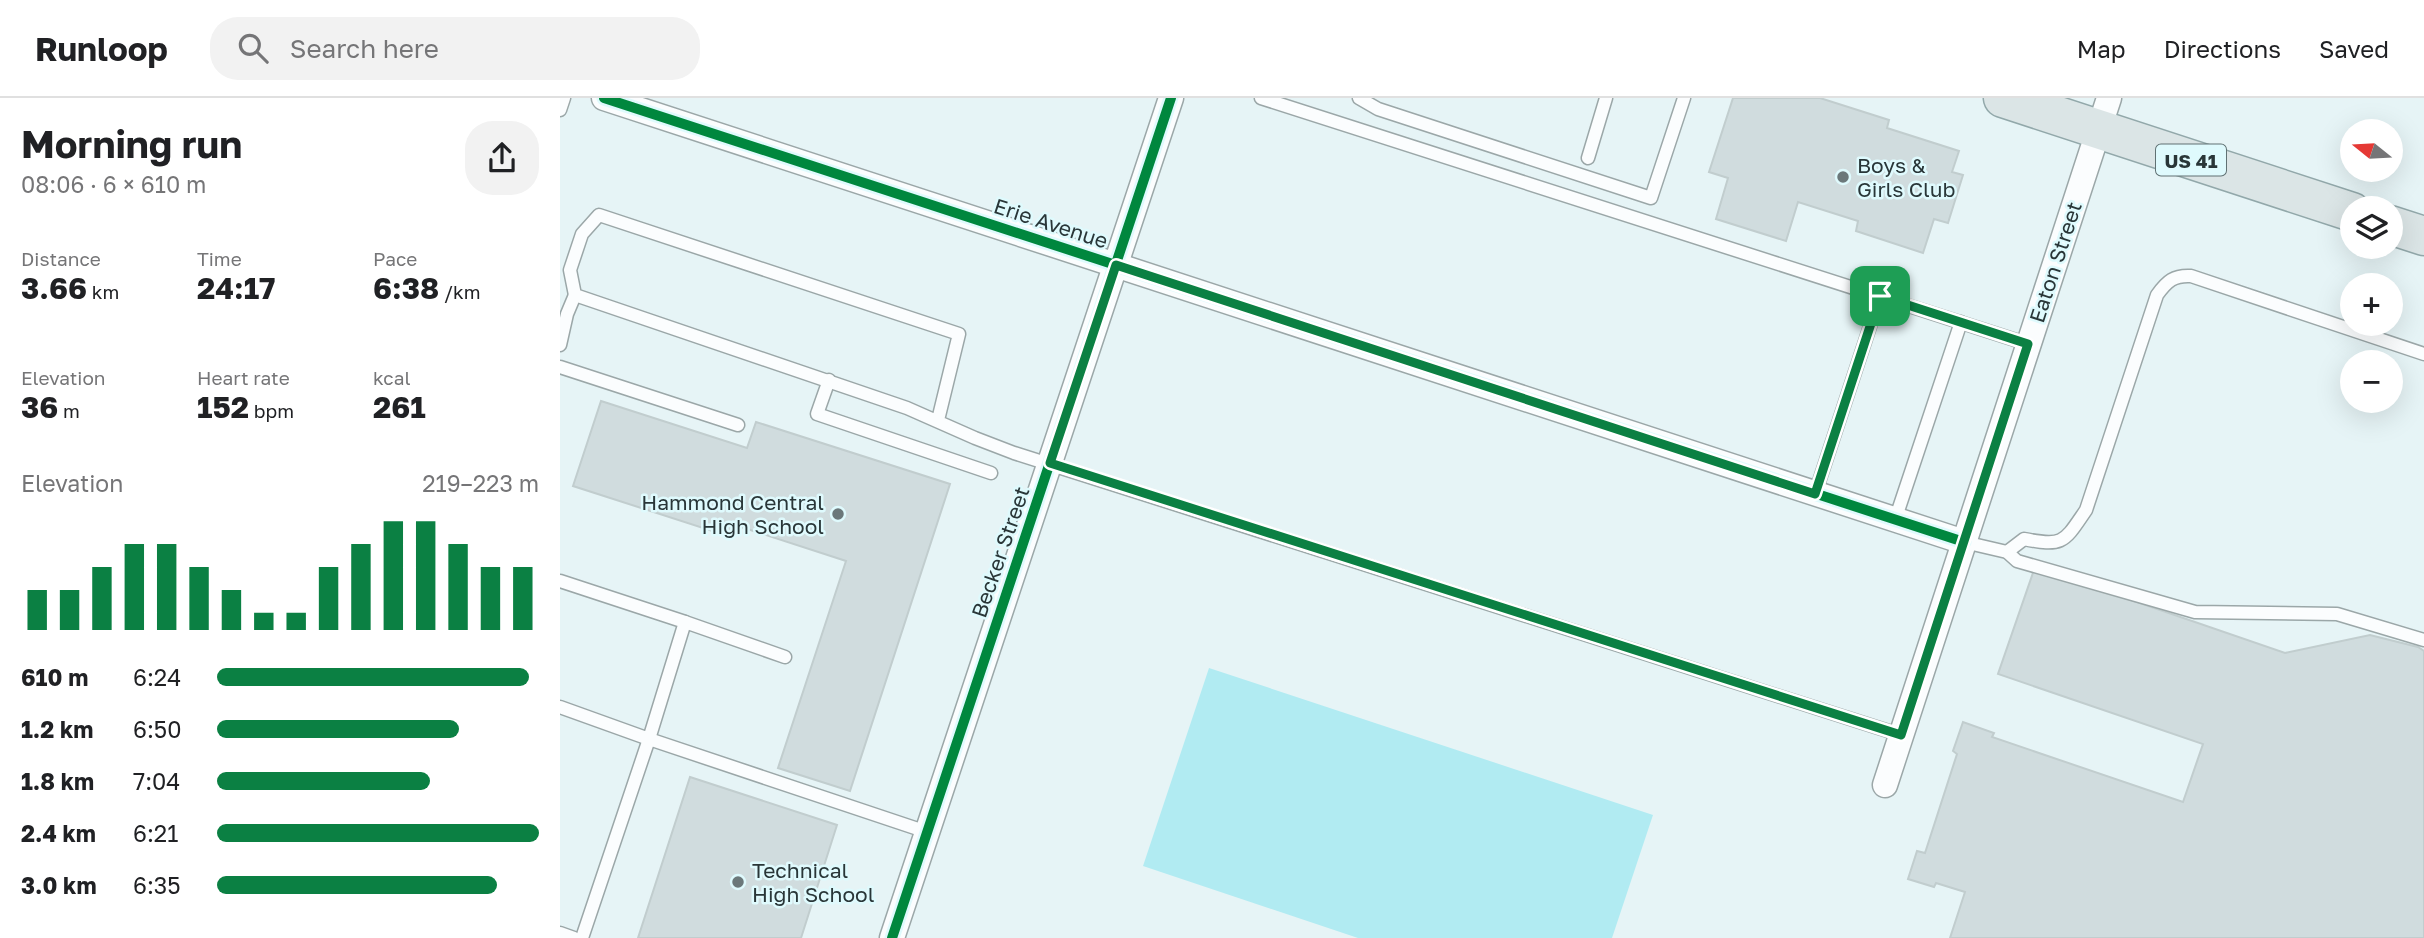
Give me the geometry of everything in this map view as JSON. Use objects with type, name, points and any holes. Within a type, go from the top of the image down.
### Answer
[{"type":"main road","name":"US 41","points":[[2017,100],[2104,114],[2340,207]]},
{"type":"main road","points":[[2403,229],[2424,236]]},
{"type":"street","name":"Erie Avenue","points":[[604,98],[1964,542]]},
{"type":"street","name":"Becker Street","points":[[892,938],[1171,98]]},
{"type":"street","name":"Eaton Street","points":[[1885,785],[2104,114]]},
{"type":"lane","points":[[560,110],[564,98]]},
{"type":"lane","points":[[1261,98],[2028,344]]},
{"type":"lane","points":[[1359,98],[1378,109],[1651,198],[1684,98]]},
{"type":"lane","points":[[1588,158],[1606,98]]},
{"type":"lane","points":[[560,345],[567,314],[575,295],[570,270],[582,234],[599,215],[959,334],[938,420]]},
{"type":"lane","points":[[2007,552],[2024,539],[2052,545],[2068,536],[2086,510],[2157,295],[2165,282],[2177,276],[2191,276],[2424,354]]},
{"type":"lane","points":[[575,295],[829,380],[938,420],[975,438],[1050,463],[1901,735]]},
{"type":"lane","points":[[1815,494],[1880,296]]},
{"type":"lane","points":[[1895,520],[1961,322]]},
{"type":"lane","points":[[560,366],[738,425]]},
{"type":"lane","points":[[829,380],[817,414],[990,473]]},
{"type":"lane","points":[[1964,542],[2007,552],[2017,561],[2195,612],[2337,614],[2424,640]]},
{"type":"lane","points":[[560,581],[785,657]]},
{"type":"lane","points":[[582,938],[685,622]]},
{"type":"lane","points":[[560,707],[926,832]]},
{"type":"lane","points":[[560,933],[574,938]]},
{"type":"shaded area","points":[[1209,668],[1653,815],[1612,938],[1358,938],[1143,866]]},
{"type":"building","name":"Boys & Girls Club","points":[[1733,98],[1820,98],[1889,120],[1887,128],[1959,151],[1952,172],[1963,175],[1948,223],[1934,219],[1923,253],[1856,231],[1858,221],[1798,202],[1786,241],[1716,219],[1728,178],[1709,172]]},
{"type":"building","points":[[601,401],[747,448],[756,422],[950,484],[850,791],[778,768],[846,561],[735,525],[731,537],[573,486]]},
{"type":"building","points":[[2035,567],[2285,653],[2370,635],[2418,647],[2424,651],[2424,938],[1950,938],[1965,892],[1936,883],[1934,887],[1908,879],[1917,851],[1925,853],[1957,754],[1953,751],[1963,722],[1994,733],[1992,737],[2183,802],[2203,744],[1998,674]]},
{"type":"building","name":"Technical High School","points":[[690,777],[837,825],[801,938],[638,938]]},
{"type":"cycle path","points":[[604,98],[1964,542]]},
{"type":"cycle path","points":[[892,938],[1171,98]]},
{"type":"place","name":"Boys & Girls Club","points":[[1843,177]]},
{"type":"place","name":"Hammond Central High School","points":[[838,514]]},
{"type":"place","name":"Technical High School","points":[[738,882]]},
{"type":"route","points":[[1116,265],[1815,494],[1880,296],[2028,344],[1901,735],[1050,463],[1116,265]]}]
